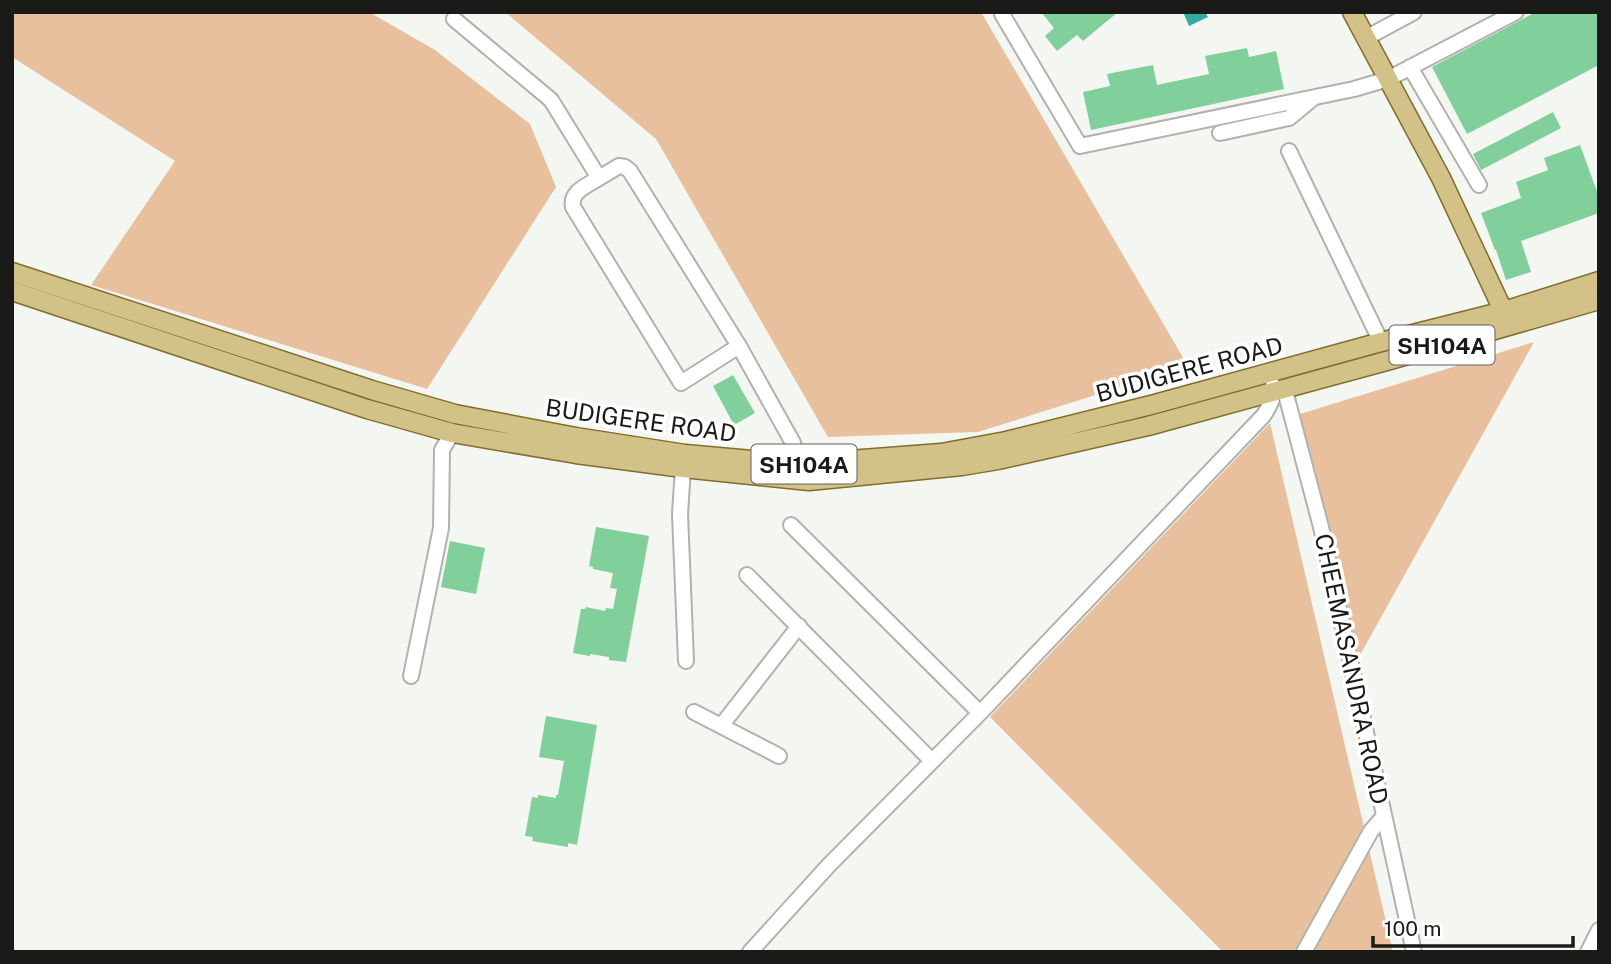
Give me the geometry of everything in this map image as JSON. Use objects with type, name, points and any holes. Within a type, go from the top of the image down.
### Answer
[{"type":"main road","points":[[1352,12],[1441,178],[1507,318]]},
{"type":"main road","name":"BUDIGERE ROAD","points":[[12,272],[359,386],[455,414],[576,438],[685,454],[797,464],[968,449],[1155,404],[1381,342],[1599,300]]},
{"type":"main road","name":"BUDIGERE ROAD","points":[[12,291],[367,409],[452,433],[576,454],[809,481],[962,466],[1148,426],[1390,360],[1599,281]]},
{"type":"street","points":[[1003,12],[1080,146],[1313,98],[1388,79],[1516,12]]},
{"type":"street","points":[[1366,38],[1414,12]]},
{"type":"street","points":[[454,19],[556,105],[599,178]]},
{"type":"street","points":[[1410,67],[1479,185]]},
{"type":"street","points":[[1220,133],[1289,118],[1313,98]]},
{"type":"street","points":[[1289,151],[1381,342]]},
{"type":"street","points":[[739,346],[681,383],[573,206],[571,200],[575,193],[619,166],[630,171],[739,346],[793,443],[797,464]]},
{"type":"street","name":"CHEEMASANDRA ROAD","points":[[1270,373],[1280,389],[1321,527],[1414,952]]},
{"type":"street","points":[[750,952],[829,865],[980,713],[1264,415],[1280,389]]},
{"type":"street","points":[[411,676],[441,528],[442,450],[452,433]]},
{"type":"street","points":[[683,468],[680,514],[685,661]]},
{"type":"street","points":[[791,525],[980,713]]},
{"type":"street","points":[[747,575],[932,761]]},
{"type":"street","points":[[721,726],[799,626]]},
{"type":"street","points":[[694,712],[779,756]]},
{"type":"street","points":[[1304,952],[1371,831],[1384,816]]},
{"type":"street","points":[[1588,952],[1599,930]]},
{"type":"shaded area","points":[[12,12],[369,12],[435,50],[530,124],[556,187],[427,389],[91,285],[175,161],[12,57]]},
{"type":"shaded area","points":[[505,12],[981,12],[1188,366],[978,432],[828,437],[656,139]]},
{"type":"shaded area","points":[[1534,342],[1359,657],[1300,414]]},
{"type":"shaded area","points":[[1270,423],[1393,952],[1223,952],[990,717]]},
{"type":"water","points":[[1183,12],[1205,12],[1208,17],[1189,26]]},
{"type":"building","points":[[1041,12],[1118,12],[1083,41],[1077,35],[1057,51],[1045,36],[1054,28]]},
{"type":"building","points":[[1536,12],[1599,12],[1599,65],[1467,134],[1432,67]]},
{"type":"building","points":[[1247,48],[1249,57],[1276,51],[1284,89],[1091,130],[1083,92],[1110,86],[1107,74],[1153,65],[1157,85],[1209,74],[1205,56]]},
{"type":"building","points":[[1553,112],[1561,128],[1481,170],[1473,154]]},
{"type":"building","points":[[1580,145],[1599,197],[1599,213],[1521,241],[1531,272],[1506,280],[1481,213],[1521,198],[1516,182],[1548,170],[1544,158]]},
{"type":"building","points":[[733,375],[755,413],[734,425],[713,386]]},
{"type":"building","points":[[596,527],[649,536],[626,662],[573,653],[581,609],[613,609],[617,589],[610,588],[613,573],[589,566]]},
{"type":"building","points":[[450,541],[485,548],[476,594],[441,587]]},
{"type":"building","points":[[546,716],[597,725],[577,845],[568,843],[568,847],[532,841],[533,837],[525,836],[532,797],[538,798],[538,795],[556,798],[564,761],[539,757]]}]
